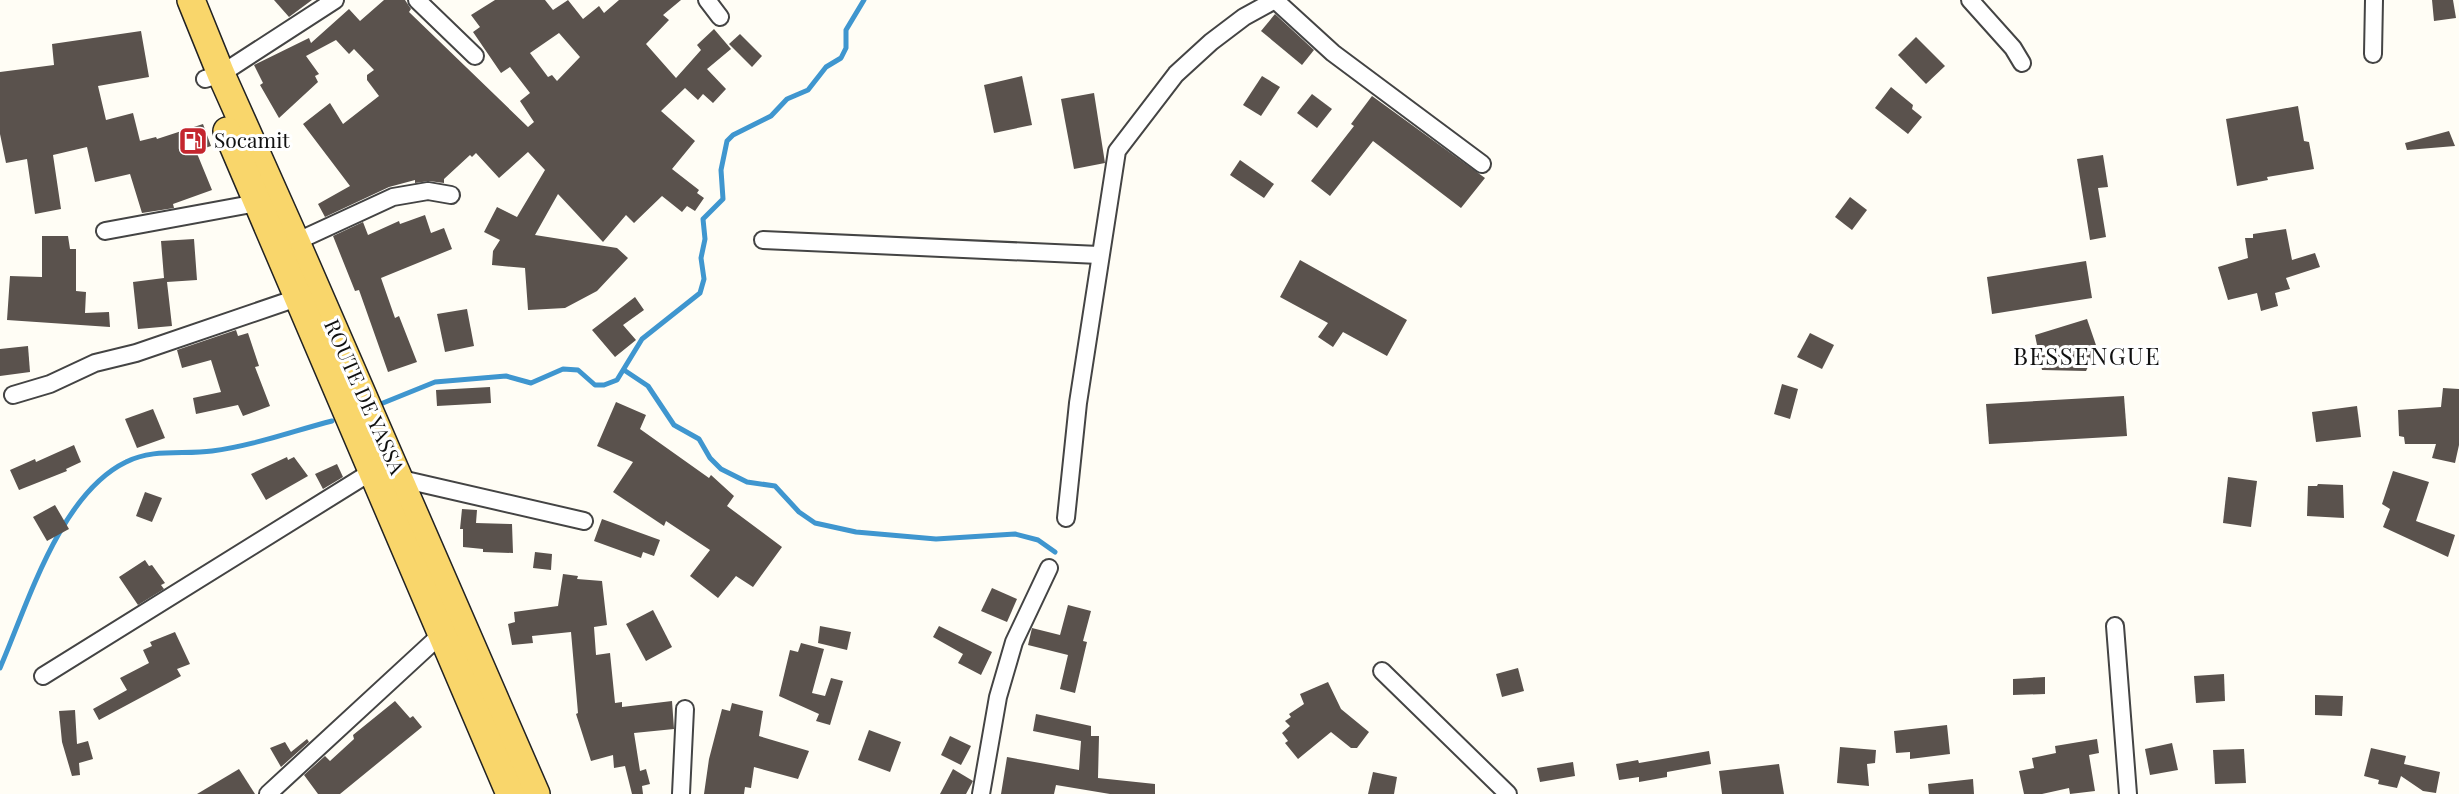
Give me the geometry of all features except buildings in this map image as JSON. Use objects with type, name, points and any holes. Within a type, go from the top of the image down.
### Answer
[{"type":"main road","name":"ROUTE DE YASSA","points":[[172,0],[213,76],[287,246],[400,478],[510,794]]},
{"type":"main road","name":"ROUTE DE YASSA","points":[[191,0],[213,76],[257,203],[287,246],[297,298],[371,472],[536,794]]},
{"type":"street","points":[[213,76],[334,0]]},
{"type":"street","points":[[417,0],[475,56]]},
{"type":"street","points":[[707,0],[720,17]]},
{"type":"street","points":[[1066,518],[1078,403],[1099,255],[1117,152],[1176,74],[1211,42],[1244,17],[1275,0],[1333,53],[1482,164]]},
{"type":"street","points":[[1970,0],[2013,48],[2022,63]]},
{"type":"street","points":[[2373,54],[2374,0]]},
{"type":"street","points":[[287,246],[393,197],[428,191],[451,195]]},
{"type":"street","points":[[105,231],[257,203]]},
{"type":"street","points":[[763,240],[1099,255]]},
{"type":"street","points":[[13,395],[50,384],[96,363],[136,352],[297,298]]},
{"type":"street","points":[[43,676],[371,472],[584,521]]},
{"type":"street","points":[[981,794],[998,697],[1014,642],[1049,568]]},
{"type":"street","points":[[268,794],[451,626]]},
{"type":"street","points":[[2115,626],[2128,794]]},
{"type":"street","points":[[1382,671],[1508,794]]},
{"type":"street","points":[[681,794],[685,709]]},
{"type":"waterway","points":[[383,403],[435,382],[506,376],[531,383],[563,369],[578,370],[595,385],[604,385],[617,380],[642,339],[700,293],[704,279],[701,258],[705,239],[703,219],[723,199],[721,170],[727,141],[733,135],[771,116],[787,99],[808,90],[826,67],[841,58],[846,48],[846,30],[864,0]]},
{"type":"waterway","points":[[624,370],[648,386],[674,425],[699,439],[710,458],[721,469],[747,482],[775,486],[799,512],[815,523],[856,532],[936,539],[1015,534],[1038,540],[1055,552]]},
{"type":"waterway","points":[[0,668],[49,553],[82,499],[103,477],[126,462],[147,455],[227,449],[332,421]]},
{"type":"place","name":"Socamit","points":[[193,141]]},
{"type":"district","name":"BESSENGUE","points":[[2087,357]]}]
